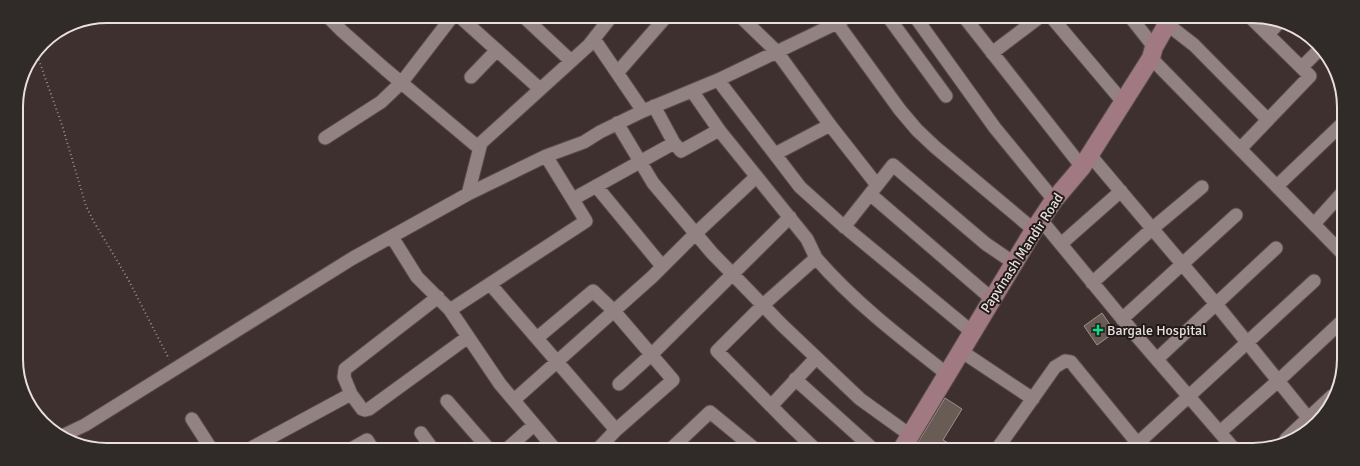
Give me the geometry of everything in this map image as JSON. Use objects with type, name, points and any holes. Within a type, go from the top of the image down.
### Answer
[{"type":"street","points":[[334,23],[479,148]]},
{"type":"street","points":[[325,138],[381,102],[402,82],[447,23]]},
{"type":"street","points":[[467,23],[540,89]]},
{"type":"street","points":[[530,23],[571,61]]},
{"type":"street","points":[[468,194],[481,142],[589,45],[606,23]]},
{"type":"street","points":[[617,73],[661,23]]},
{"type":"street","points":[[747,23],[777,52],[830,125],[873,189],[992,299]]},
{"type":"street","points":[[68,433],[85,425],[353,258],[392,238],[468,194],[546,156],[584,142],[617,123],[718,80],[837,23]]},
{"type":"street","points":[[842,23],[900,110],[917,130],[935,147],[1061,244],[1122,319],[1230,443]]},
{"type":"street","points":[[893,23],[946,96]]},
{"type":"street","points":[[920,23],[995,128],[1054,200]]},
{"type":"street","points":[[969,23],[992,53],[1086,161],[1121,191],[1153,228],[1310,420]]},
{"type":"street","points":[[992,53],[1031,23]]},
{"type":"street","points":[[1056,23],[1123,102]]},
{"type":"street","points":[[1134,23],[1152,52],[1240,149],[1337,247]]},
{"type":"street","name":"Papvinash Mandir Road","points":[[906,442],[1037,225],[1054,200],[1086,161],[1123,102],[1167,23]]},
{"type":"street","points":[[1169,23],[1194,45],[1268,120]]},
{"type":"street","points":[[1240,149],[1310,76],[1256,23]]},
{"type":"street","points":[[1268,35],[1276,26]]},
{"type":"street","points":[[594,39],[617,73],[649,109],[681,151],[719,130]]},
{"type":"street","points":[[471,77],[497,50]]},
{"type":"street","points":[[1302,67],[1317,53]]},
{"type":"street","points":[[718,80],[800,187],[844,226],[972,332]]},
{"type":"street","points":[[692,91],[719,130],[807,239],[816,258],[838,282],[891,331],[947,374]]},
{"type":"street","points":[[617,123],[653,183],[695,234],[762,305],[906,442]]},
{"type":"street","points":[[775,154],[830,125]]},
{"type":"street","points":[[1277,186],[1337,129]]},
{"type":"street","points":[[573,199],[674,143]]},
{"type":"street","points":[[450,310],[586,221],[546,156]]},
{"type":"street","points":[[844,226],[893,165],[986,244],[1014,263]]},
{"type":"street","points":[[514,400],[614,311],[756,177]]},
{"type":"street","points":[[596,186],[662,266]]},
{"type":"street","points":[[1092,283],[1153,228],[1202,187]]},
{"type":"street","points":[[1061,244],[1121,191]]},
{"type":"street","points":[[1314,224],[1337,199]]},
{"type":"street","points":[[1122,319],[1236,215]]},
{"type":"street","points":[[619,384],[651,355],[790,217]]},
{"type":"street","points":[[392,238],[417,277],[450,310],[500,384],[550,443]]},
{"type":"street","points":[[1157,359],[1276,248]]},
{"type":"street","points":[[809,443],[717,351],[762,305],[816,258]]},
{"type":"street","points":[[1142,443],[1246,342],[1314,281]]},
{"type":"street","points":[[490,284],[616,430]]},
{"type":"street","points":[[537,338],[593,291],[614,311],[673,380],[616,430],[604,443]]},
{"type":"street","points":[[438,297],[345,369],[344,377],[352,394],[362,409],[369,409],[468,336]]},
{"type":"street","points":[[1220,432],[1278,381],[1337,326]]},
{"type":"street","points":[[961,351],[1033,399]]},
{"type":"street","points":[[771,406],[816,358]]},
{"type":"street","points":[[1002,443],[1055,366],[1064,361],[1071,362],[1135,443]]},
{"type":"street","points":[[796,379],[866,443]]},
{"type":"street","points":[[260,443],[352,394]]},
{"type":"street","points":[[447,401],[484,443]]},
{"type":"street","points":[[677,443],[710,412],[749,443]]},
{"type":"street","points":[[192,419],[207,443]]},
{"type":"street","points":[[514,443],[534,425]]},
{"type":"street","points":[[421,433],[428,443]]},
{"type":"path","points":[[38,58],[62,125],[86,206],[128,279],[174,369]]},
{"type":"building","points":[[1102,313],[1115,332],[1097,345],[1084,326]]},
{"type":"building","points":[[945,398],[962,409],[943,440],[948,443],[918,443]]},
{"type":"place","name":"Bargale Hospital","points":[[1098,330]]}]
